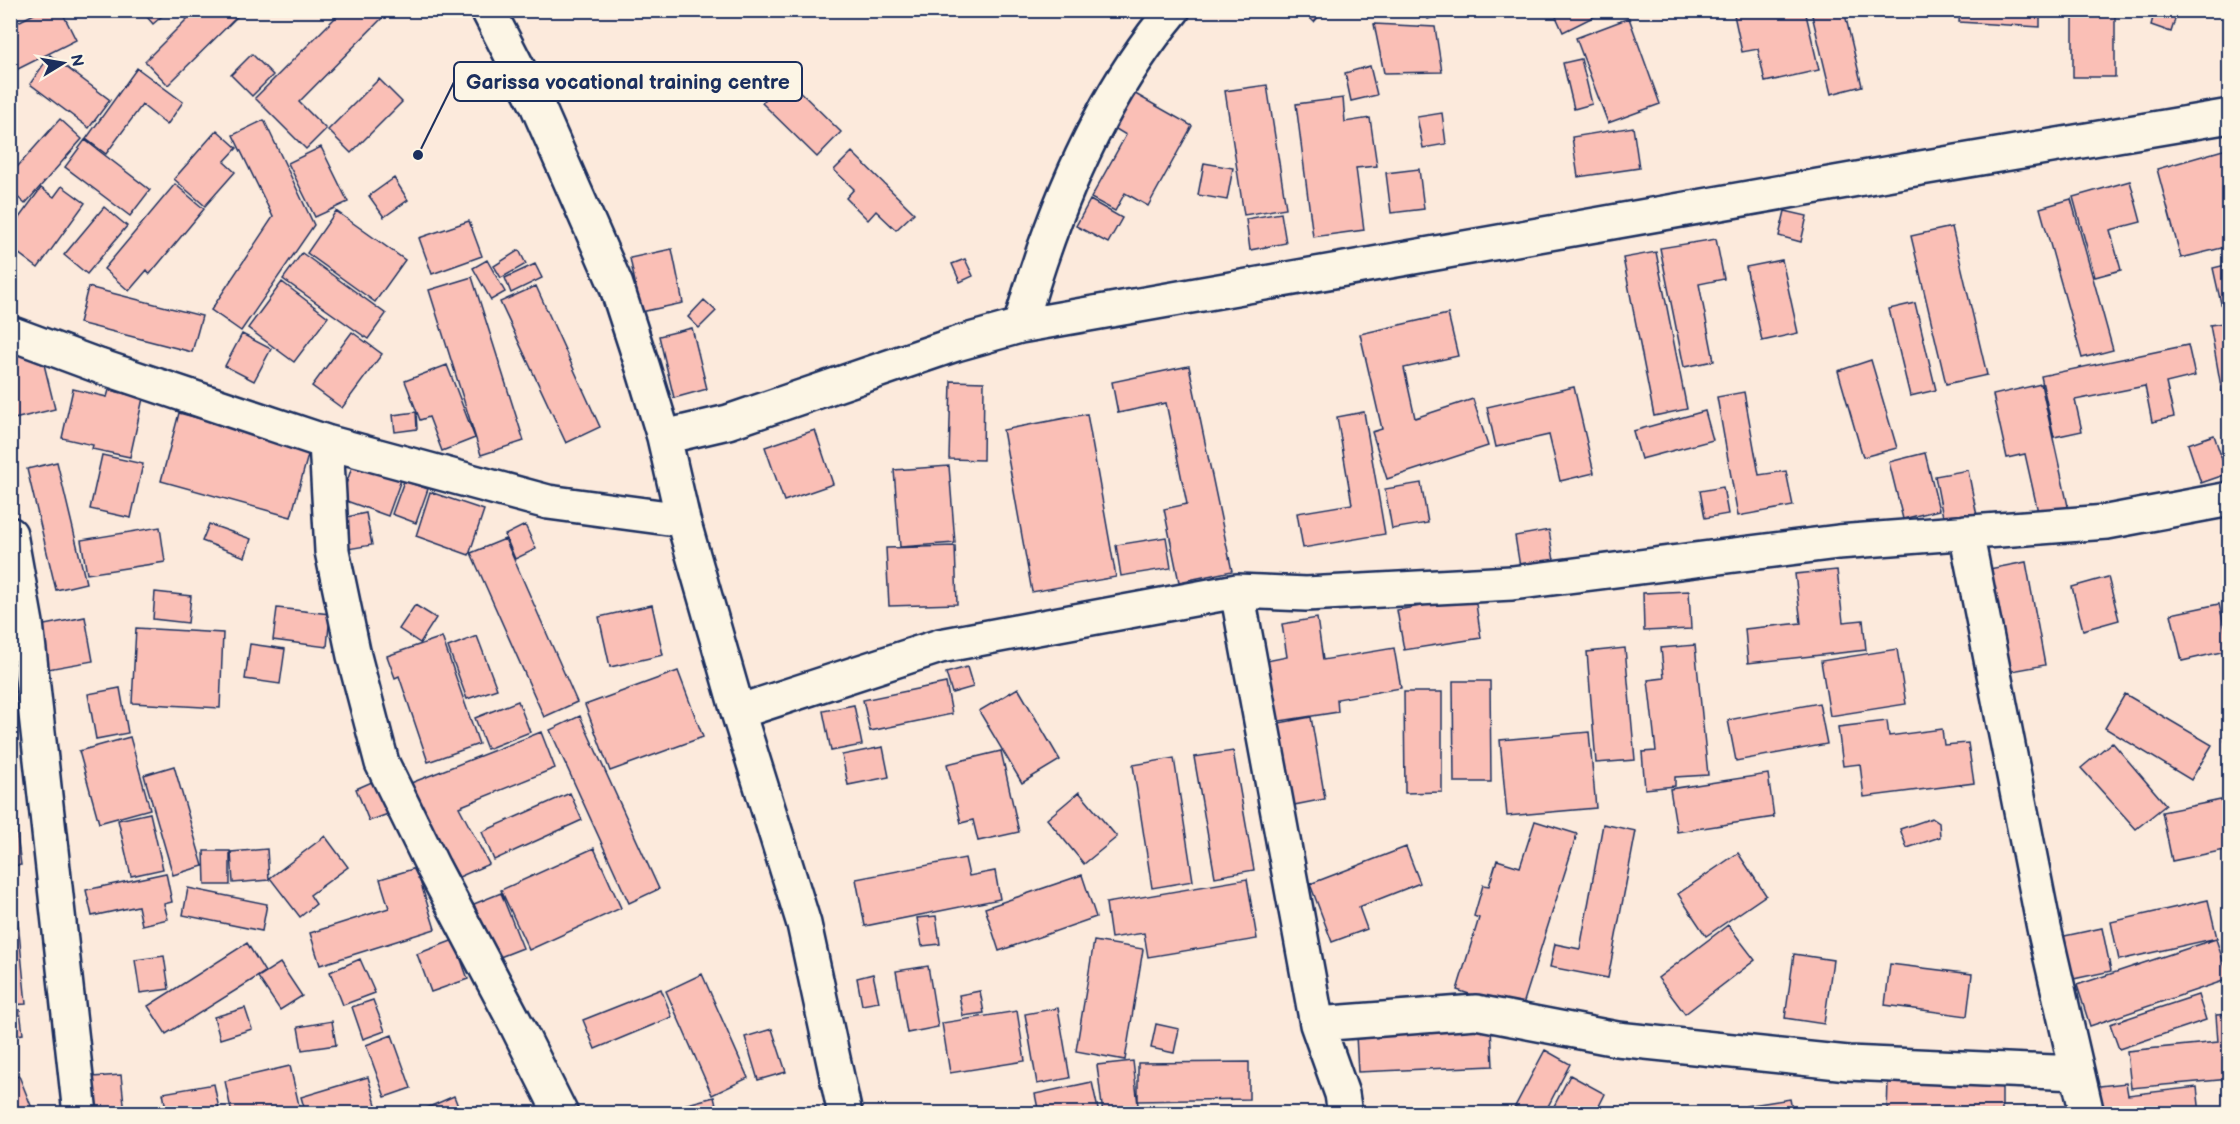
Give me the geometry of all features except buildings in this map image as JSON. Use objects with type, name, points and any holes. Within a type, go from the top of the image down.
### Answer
[{"type":"street","points":[[488,10],[537,105],[616,285],[664,437],[683,520],[738,712],[804,924],[845,1113]]},
{"type":"street","points":[[1020,326],[1036,271],[1077,169],[1106,106],[1148,40],[1173,10]]},
{"type":"street","points":[[664,437],[728,422],[956,344],[1020,326],[2229,116]]},
{"type":"street","points":[[10,333],[110,370],[326,442],[548,502],[683,520]]},
{"type":"street","points":[[326,442],[332,551],[354,656],[382,763],[433,867],[561,1113]]},
{"type":"street","points":[[738,712],[940,646],[1237,591],[1306,594],[1512,583],[1838,542],[2107,522],[2229,500]]},
{"type":"street","points":[[1966,532],[2043,928],[2086,1113]]},
{"type":"street","points":[[10,534],[26,623],[80,1113]]},
{"type":"street","points":[[1237,591],[1317,1024],[1342,1094],[1345,1113]]},
{"type":"street","points":[[1317,1024],[1476,1012],[1617,1039],[1848,1063],[2077,1073]]},
{"type":"place","name":"Garissa vocational training centre","points":[[418,155]]}]
